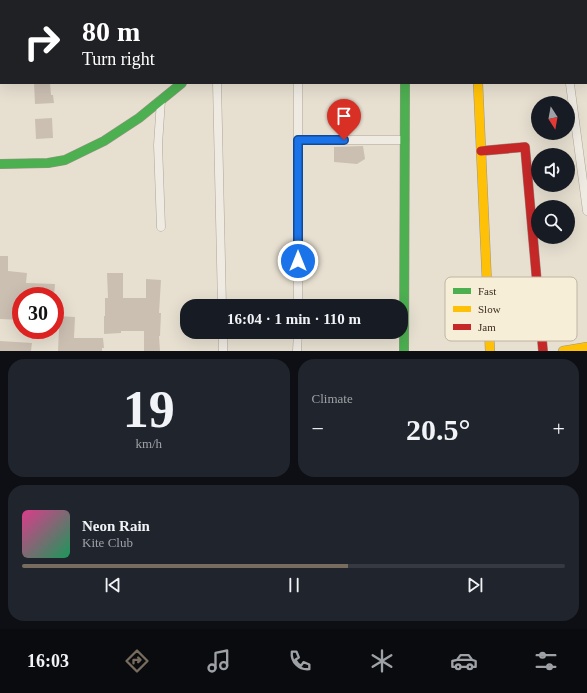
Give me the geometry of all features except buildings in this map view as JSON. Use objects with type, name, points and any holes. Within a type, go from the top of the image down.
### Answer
[{"type":"street","points":[[168,84],[170,93]]},
{"type":"street","points":[[0,164],[48,163],[64,160],[104,141],[139,118],[181,84]]},
{"type":"street","points":[[217,84],[222,299]]},
{"type":"street","points":[[298,84],[298,299]]},
{"type":"street","points":[[404,351],[405,84]]},
{"type":"street","points":[[478,84],[487,277]]},
{"type":"street","points":[[570,84],[587,211]]},
{"type":"street","points":[[161,100],[158,145],[161,227]]},
{"type":"street","points":[[298,140],[405,140]]},
{"type":"street","points":[[481,151],[525,147],[536,277]]},
{"type":"street","points":[[223,339],[223,351]]},
{"type":"street","points":[[298,339],[298,351]]},
{"type":"street","points":[[490,341],[490,351]]},
{"type":"street","points":[[542,341],[543,351]]},
{"type":"street","points":[[563,351],[587,347]]},
{"type":"traffic: fast","points":[[0,164],[48,163],[65,160],[104,141],[139,118],[181,84]]},
{"type":"traffic: fast","points":[[404,351],[405,84]]},
{"type":"traffic: slow","points":[[478,84],[487,277]]},
{"type":"traffic: slow","points":[[490,341],[490,351]]},
{"type":"traffic: slow","points":[[563,351],[587,347]]},
{"type":"traffic: jam","points":[[481,151],[525,147],[536,277]]},
{"type":"traffic: jam","points":[[542,341],[543,351]]},
{"type":"route","points":[[298,261],[298,140],[344,140]]}]
